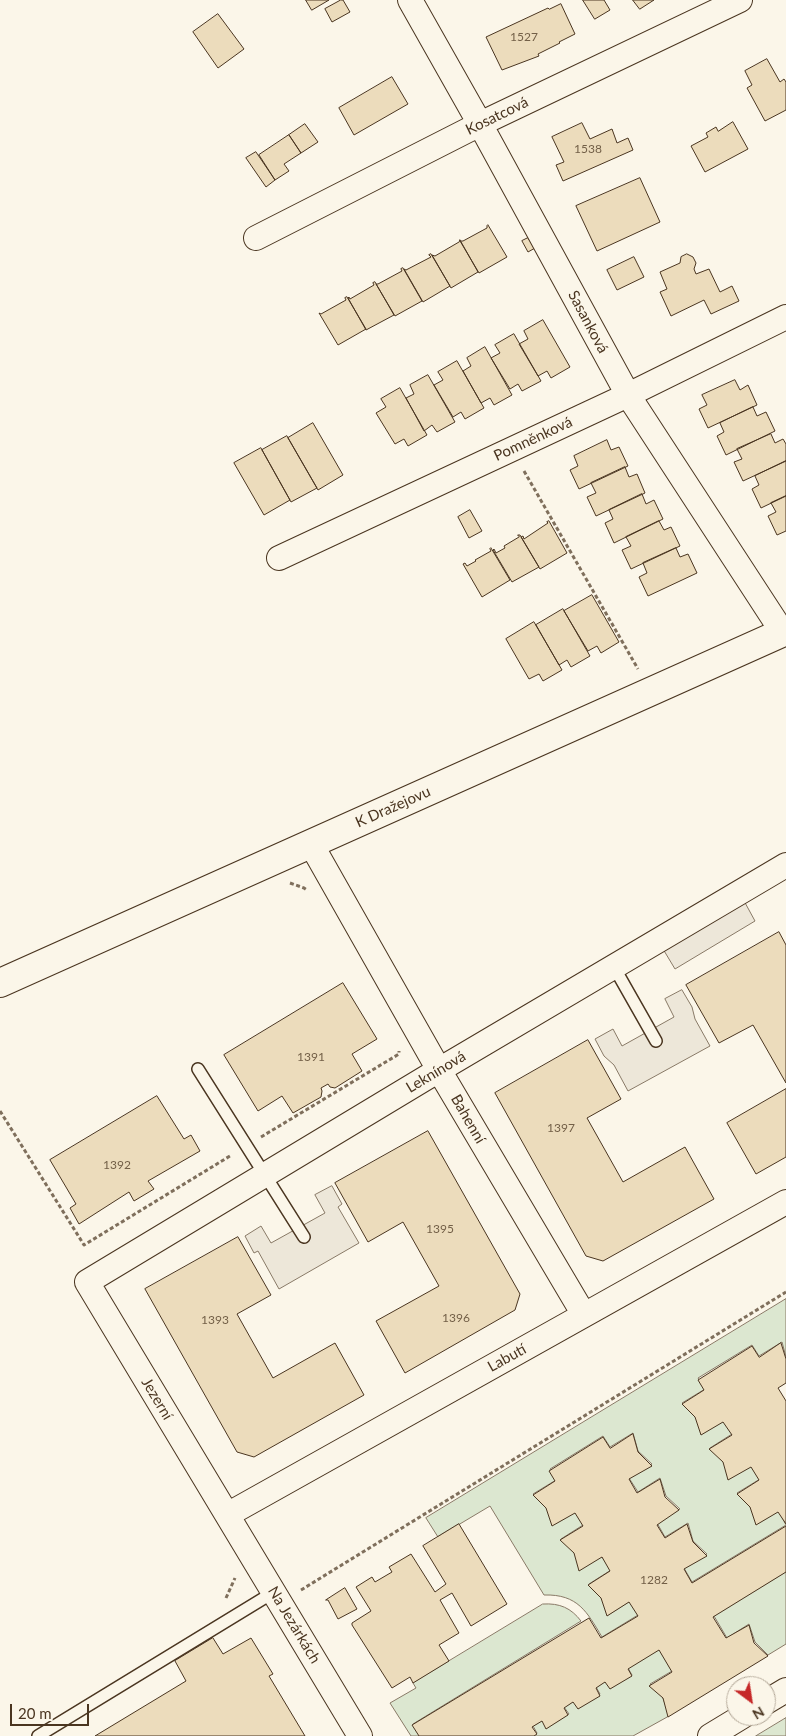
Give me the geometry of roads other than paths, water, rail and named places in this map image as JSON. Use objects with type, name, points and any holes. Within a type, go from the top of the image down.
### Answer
[{"type":"street","name":"Sasanková","points":[[410,0],[628,395],[784,632]]},
{"type":"street","name":"Kosatcová","points":[[256,238],[480,124],[740,0]]},
{"type":"street","name":"Pomněnková","points":[[279,558],[628,395],[786,317]]},
{"type":"street","name":"K Dražejovu","points":[[0,983],[784,632]]},
{"type":"street","name":"Bahenní","points":[[311,844],[439,1070],[584,1315]]},
{"type":"street","name":"Leknínová","points":[[87,1282],[439,1070],[786,865]]},
{"type":"street","name":"Labutí","points":[[227,1515],[584,1315],[784,1207]]},
{"type":"street","name":"Jezerní","points":[[87,1282],[227,1515]]},
{"type":"street","name":"Na Jezárkách","points":[[227,1515],[360,1736]]},
{"type":"street","points":[[710,1736],[726,1726]]},
{"type":"lane","points":[[614,967],[656,1042]]},
{"type":"lane","points":[[198,1069],[304,1237]]},
{"type":"lane","points":[[38,1736],[214,1628],[277,1597]]}]
